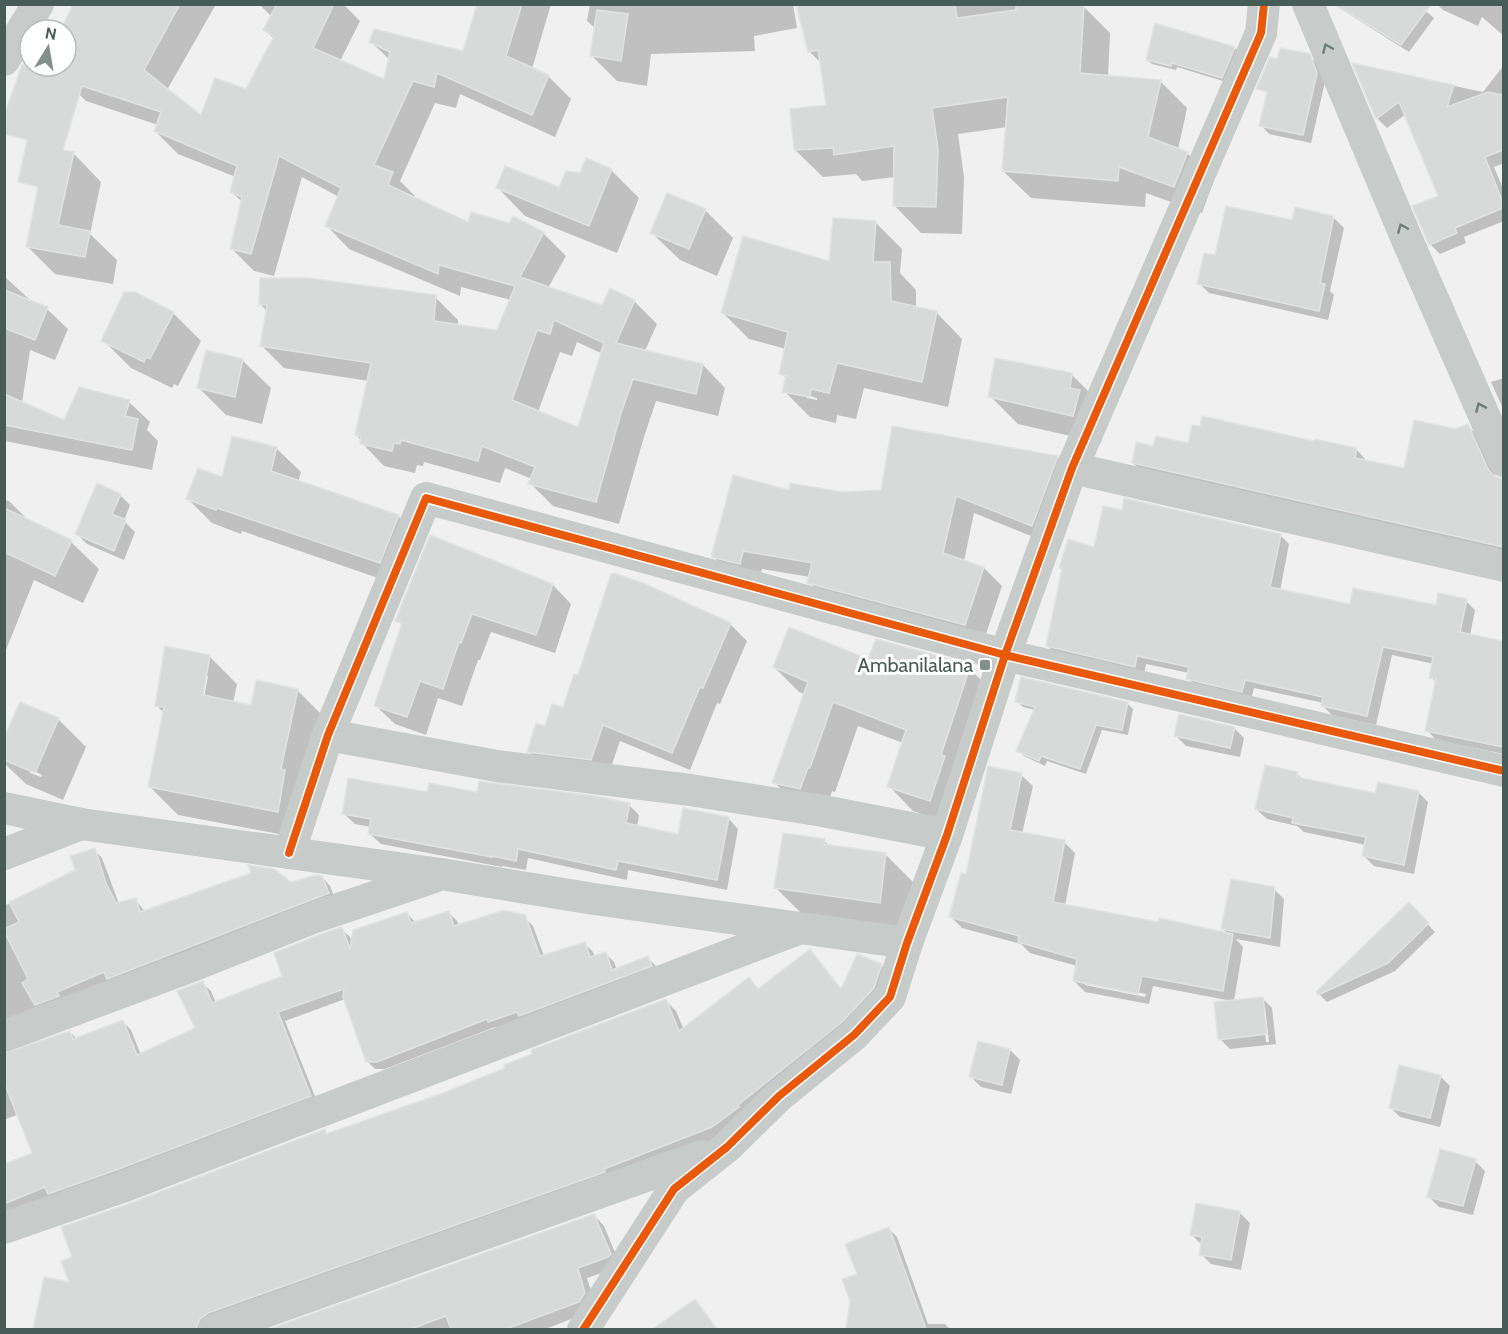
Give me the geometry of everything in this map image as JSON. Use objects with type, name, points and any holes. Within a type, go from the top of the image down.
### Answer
[{"type":"street","points":[[4,60],[38,4]]},
{"type":"street","points":[[583,1329],[674,1189],[727,1147],[779,1096],[854,1035],[890,996],[947,836],[1005,655],[1072,468],[1261,33],[1264,4]]},
{"type":"street","points":[[1308,4],[1503,461]]},
{"type":"street","points":[[1072,468],[1503,566]]},
{"type":"street","points":[[290,854],[328,735],[426,498],[1005,655],[1503,771]]},
{"type":"street","points":[[328,735],[496,766],[690,790],[823,811],[947,836]]},
{"type":"street","points":[[4,808],[81,824],[441,874],[907,943]]},
{"type":"street","points":[[4,854],[81,824]]},
{"type":"street","points":[[4,1035],[192,966],[315,917],[441,874]]},
{"type":"street","points":[[4,1228],[122,1187],[800,928]]},
{"type":"street","points":[[214,1329],[727,1147]]},
{"type":"building","points":[[73,4],[180,4],[144,70],[201,115],[215,78],[246,89],[274,36],[263,30],[277,4],[334,4],[313,48],[384,79],[390,52],[369,42],[374,29],[463,51],[477,4],[522,4],[506,56],[549,75],[532,115],[437,73],[434,87],[413,81],[374,165],[393,172],[388,185],[468,222],[471,212],[509,223],[513,216],[544,232],[520,277],[602,305],[610,288],[635,300],[616,343],[703,364],[696,394],[633,379],[596,502],[528,484],[535,467],[482,446],[478,461],[401,440],[400,444],[394,443],[392,451],[360,444],[361,437],[355,435],[371,363],[260,346],[267,305],[259,305],[260,278],[308,278],[436,295],[434,321],[497,330],[515,286],[439,265],[438,274],[325,226],[341,188],[279,156],[251,254],[230,249],[242,197],[230,192],[237,166],[154,131],[161,112],[82,86],[63,150],[74,152],[58,225],[90,231],[85,257],[26,247],[38,187],[18,182],[27,140],[4,134],[4,116],[18,76],[78,78],[78,18],[67,18]],"holes":[[[554,320],[604,343],[578,427],[512,400],[537,330],[550,334]]]},
{"type":"building","points":[[796,4],[955,4],[957,18],[1016,10],[1016,4],[1084,4],[1080,73],[1161,80],[1148,137],[1188,152],[1174,187],[1119,167],[1118,181],[1002,171],[1008,97],[932,108],[938,149],[936,207],[893,206],[894,146],[834,155],[833,148],[794,150],[790,109],[826,105],[818,50],[808,52]]},
{"type":"building","points":[[1334,4],[1431,4],[1401,45]]},
{"type":"building","points":[[597,10],[628,14],[621,61],[590,56]]},
{"type":"building","points":[[1155,23],[1235,47],[1222,78],[1172,63],[1171,66],[1146,60]]},
{"type":"building","points":[[1280,48],[1310,54],[1317,73],[1303,135],[1259,126],[1267,92],[1256,89],[1270,57],[1277,59]]},
{"type":"building","points":[[1352,63],[1454,85],[1447,107],[1488,92],[1503,95],[1503,150],[1485,157],[1503,208],[1455,228],[1457,233],[1429,245],[1412,206],[1438,196],[1399,102],[1376,119]]},
{"type":"building","points":[[586,158],[612,169],[589,226],[496,188],[505,166],[559,187],[566,171],[580,173]]},
{"type":"building","points":[[667,193],[706,209],[689,249],[650,233]]},
{"type":"building","points":[[1226,206],[1292,220],[1295,207],[1334,216],[1320,283],[1325,284],[1319,311],[1197,284],[1204,253],[1215,255]]},
{"type":"building","points":[[833,218],[876,221],[873,262],[890,262],[891,301],[937,311],[922,382],[837,363],[829,393],[811,389],[810,397],[782,392],[786,376],[779,374],[788,332],[721,313],[743,236],[829,261]]},
{"type":"building","points":[[4,290],[48,307],[35,340],[4,328]]},
{"type":"building","points":[[124,292],[135,292],[174,312],[150,359],[146,357],[144,362],[101,341]]},
{"type":"building","points":[[206,350],[243,359],[235,397],[197,388]]},
{"type":"building","points":[[995,358],[1072,373],[1070,388],[1080,390],[1073,416],[988,397]]},
{"type":"building","points":[[79,387],[130,400],[125,416],[138,419],[132,450],[4,425],[4,394],[64,420]]},
{"type":"building","points":[[1202,416],[1314,441],[1315,439],[1357,448],[1355,458],[1404,468],[1414,420],[1455,429],[1468,424],[1488,469],[1494,476],[1503,479],[1503,547],[1132,463],[1136,442],[1153,446],[1156,436],[1188,443],[1192,425],[1200,426]]},
{"type":"building","points":[[892,426],[1058,456],[1032,526],[956,496],[943,553],[984,567],[965,625],[807,583],[812,563],[743,551],[740,564],[711,557],[733,475],[789,490],[790,483],[842,492],[881,490]]},
{"type":"building","points":[[232,436],[277,447],[271,471],[399,515],[380,563],[186,499],[198,468],[222,477]]},
{"type":"building","points":[[97,483],[121,494],[112,514],[126,520],[114,551],[75,534]]},
{"type":"building","points":[[1124,498],[1281,534],[1270,587],[1350,604],[1353,588],[1436,605],[1438,593],[1467,599],[1460,632],[1503,641],[1503,747],[1425,731],[1436,679],[1429,678],[1433,657],[1383,647],[1367,716],[1321,706],[1323,697],[1245,680],[1242,692],[1186,679],[1189,667],[1137,656],[1135,667],[1046,646],[1062,568],[1059,568],[1068,539],[1094,547],[1103,506],[1122,510]]},
{"type":"building","points":[[4,508],[72,540],[55,576],[4,552]]},
{"type":"building","points":[[430,535],[553,584],[536,635],[472,614],[461,643],[459,642],[443,689],[420,681],[407,717],[374,706],[402,623],[395,621]]},
{"type":"building","points":[[611,574],[643,583],[731,623],[672,753],[603,725],[591,760],[527,752],[536,723],[545,726],[552,704],[563,707],[574,674],[578,675]]},
{"type":"building","points":[[789,627],[868,659],[876,639],[953,660],[970,667],[941,755],[945,756],[930,801],[887,787],[906,730],[833,702],[810,768],[808,768],[800,789],[772,783],[808,682],[773,667]]},
{"type":"building","points":[[165,646],[210,655],[203,695],[251,705],[256,680],[298,689],[281,769],[285,770],[278,812],[148,787],[164,707],[155,706]]},
{"type":"building","points":[[1021,677],[1128,702],[1122,730],[1096,725],[1080,769],[1041,756],[1039,761],[1016,751],[1035,707],[1015,702]]},
{"type":"building","points":[[20,702],[59,718],[35,773],[4,760],[4,738]]},
{"type":"building","points":[[1179,714],[1235,727],[1230,748],[1174,736]]},
{"type":"building","points":[[1265,765],[1298,772],[1297,777],[1375,793],[1378,782],[1419,791],[1404,865],[1362,856],[1366,837],[1292,823],[1293,818],[1255,809]]},
{"type":"building","points":[[988,766],[1022,773],[1010,830],[1065,840],[1053,902],[1158,922],[1159,918],[1233,934],[1223,991],[1142,976],[1138,994],[1073,981],[1077,959],[1018,942],[1019,936],[949,917],[961,873],[966,874]]},
{"type":"building","points":[[348,778],[427,792],[429,783],[477,792],[479,781],[595,796],[630,803],[626,823],[678,834],[683,808],[729,817],[717,880],[618,861],[616,870],[518,849],[516,861],[368,834],[371,819],[342,814]]},
{"type":"building","points":[[783,833],[825,839],[824,844],[886,853],[880,903],[774,888]]},
{"type":"building","points":[[95,848],[106,883],[116,903],[136,898],[140,912],[251,873],[248,865],[274,869],[291,882],[316,875],[322,876],[329,893],[107,979],[104,972],[57,992],[59,996],[35,1005],[22,983],[28,979],[4,931],[19,922],[9,902],[75,870],[70,856]]},
{"type":"building","points":[[1231,879],[1275,887],[1270,938],[1221,929]]},
{"type":"building","points":[[1409,902],[1429,923],[1388,963],[1318,995],[1316,992]]},
{"type":"building","points":[[504,910],[525,915],[540,956],[585,942],[590,957],[606,952],[612,970],[648,956],[652,966],[519,1016],[517,1012],[488,1022],[487,1019],[377,1062],[366,1062],[343,997],[344,989],[278,1012],[311,1096],[48,1194],[45,1187],[4,1204],[4,1164],[32,1153],[4,1082],[4,1053],[70,1031],[73,1039],[123,1020],[137,1055],[195,1028],[177,991],[203,981],[212,1003],[282,976],[274,953],[321,934],[342,927],[350,949],[353,930],[407,912],[411,923],[449,911],[454,926]]},
{"type":"building","points":[[810,949],[841,989],[857,954],[882,964],[874,988],[842,1022],[712,1127],[604,1169],[605,1172],[208,1313],[200,1319],[196,1329],[33,1329],[44,1277],[69,1282],[61,1261],[72,1257],[61,1227],[325,1129],[326,1134],[443,1093],[505,1068],[504,1065],[532,1054],[531,1050],[666,999],[679,1031],[749,977],[758,989]]},
{"type":"building","points":[[1263,997],[1267,1034],[1218,1040],[1214,1002]]},
{"type":"building","points":[[978,1041],[1010,1049],[1002,1085],[969,1077]]},
{"type":"building","points":[[1399,1065],[1441,1075],[1430,1118],[1389,1108]]},
{"type":"building","points":[[1440,1149],[1476,1159],[1463,1206],[1427,1197]]},
{"type":"building","points":[[1196,1203],[1240,1211],[1231,1260],[1199,1255],[1202,1237],[1190,1235]]},
{"type":"building","points":[[594,1214],[611,1254],[578,1268],[585,1293],[579,1302],[506,1329],[451,1329],[446,1316],[411,1329],[269,1329]]},
{"type":"building","points":[[889,1227],[926,1329],[846,1329],[850,1301],[842,1279],[857,1274],[845,1244]]},
{"type":"building","points":[[695,1299],[717,1329],[653,1329]]},
{"type":"cycle path","points":[[583,1330],[674,1189],[727,1147],[779,1096],[854,1035],[890,997],[907,943],[947,835],[1005,655],[1072,468],[1261,33],[1264,4]]},
{"type":"cycle path","points":[[289,853],[328,735],[426,498],[1005,655],[1504,771]]},
{"type":"place","name":"Ambanilalana","points":[[985,665]]}]
